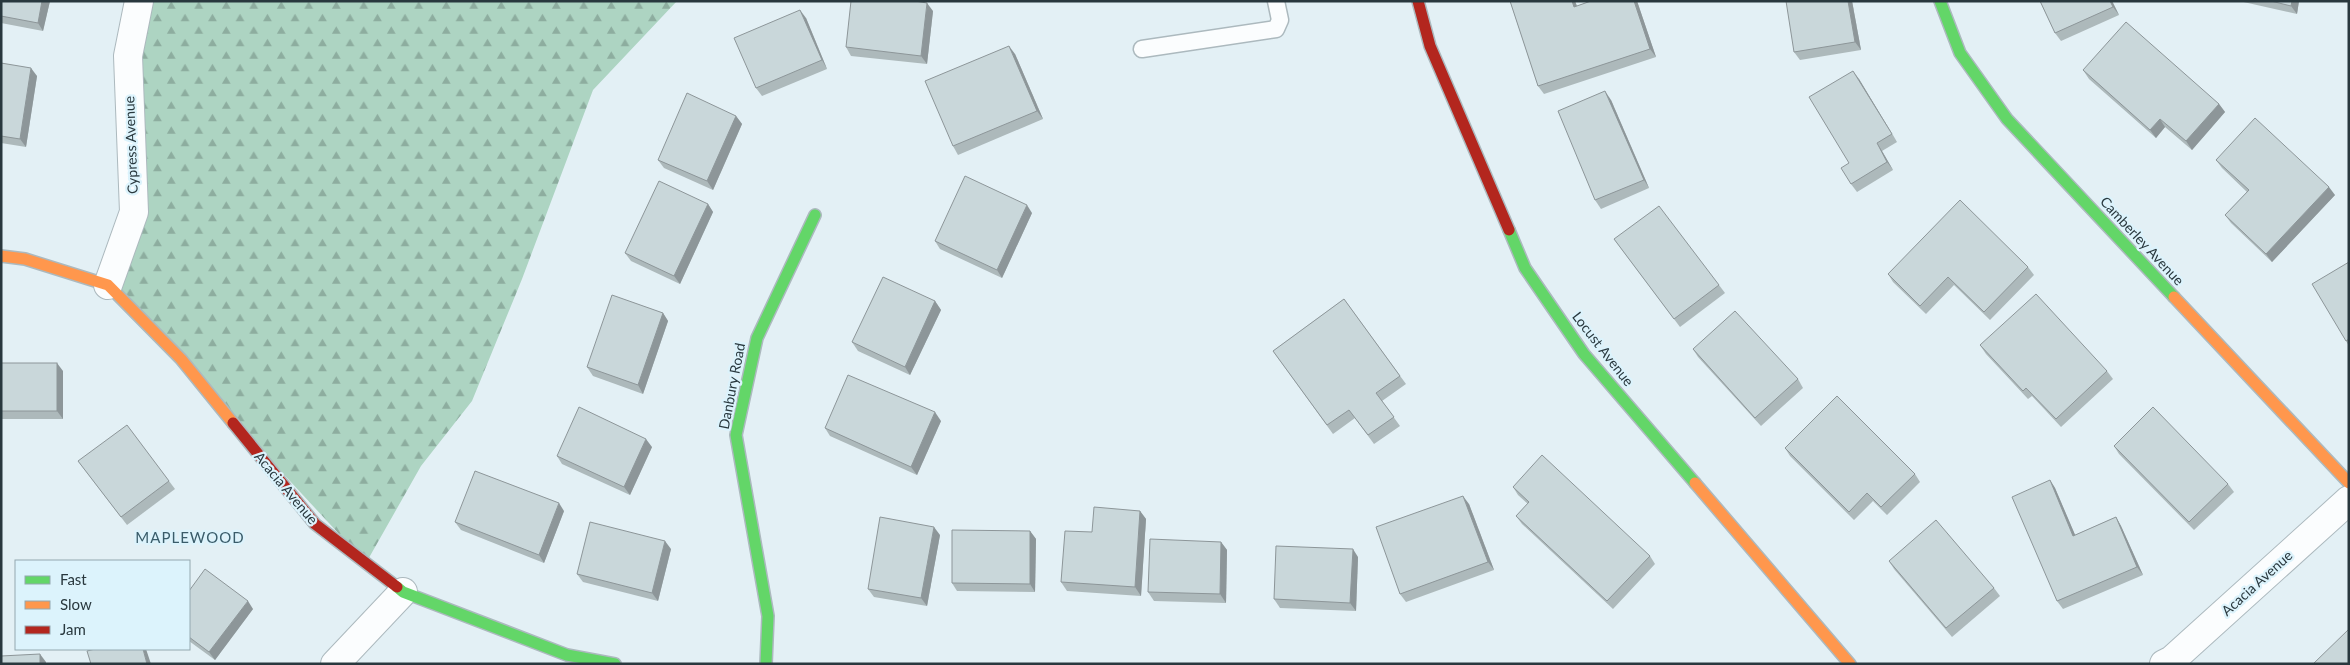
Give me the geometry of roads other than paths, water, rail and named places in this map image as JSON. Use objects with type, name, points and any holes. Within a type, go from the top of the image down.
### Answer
[{"type":"street","name":"Cypress Avenue","points":[[108,285],[134,212],[128,56],[139,1]]},
{"type":"street","name":"Locust Avenue","points":[[1418,1],[1430,46],[1525,268],[1584,354],[1850,664]]},
{"type":"street","name":"Camberley Avenue","points":[[1940,1],[1960,53],[2007,119],[2349,482]]},
{"type":"street","name":"Danbury Road","points":[[766,664],[768,616],[736,435],[757,338],[815,215]]},
{"type":"street","name":"Acacia Avenue","points":[[1,256],[25,259],[108,285],[181,358],[314,524],[403,592],[568,655],[615,664]]},
{"type":"street","name":"Acacia Avenue","points":[[2164,664],[2172,660],[2349,500]]},
{"type":"street","points":[[335,664],[403,592]]},
{"type":"lane","points":[[1142,49],[1276,30],[1280,20],[1276,1]]},
{"type":"district","name":"MAPLEWOOD","points":[[190,538]]}]
